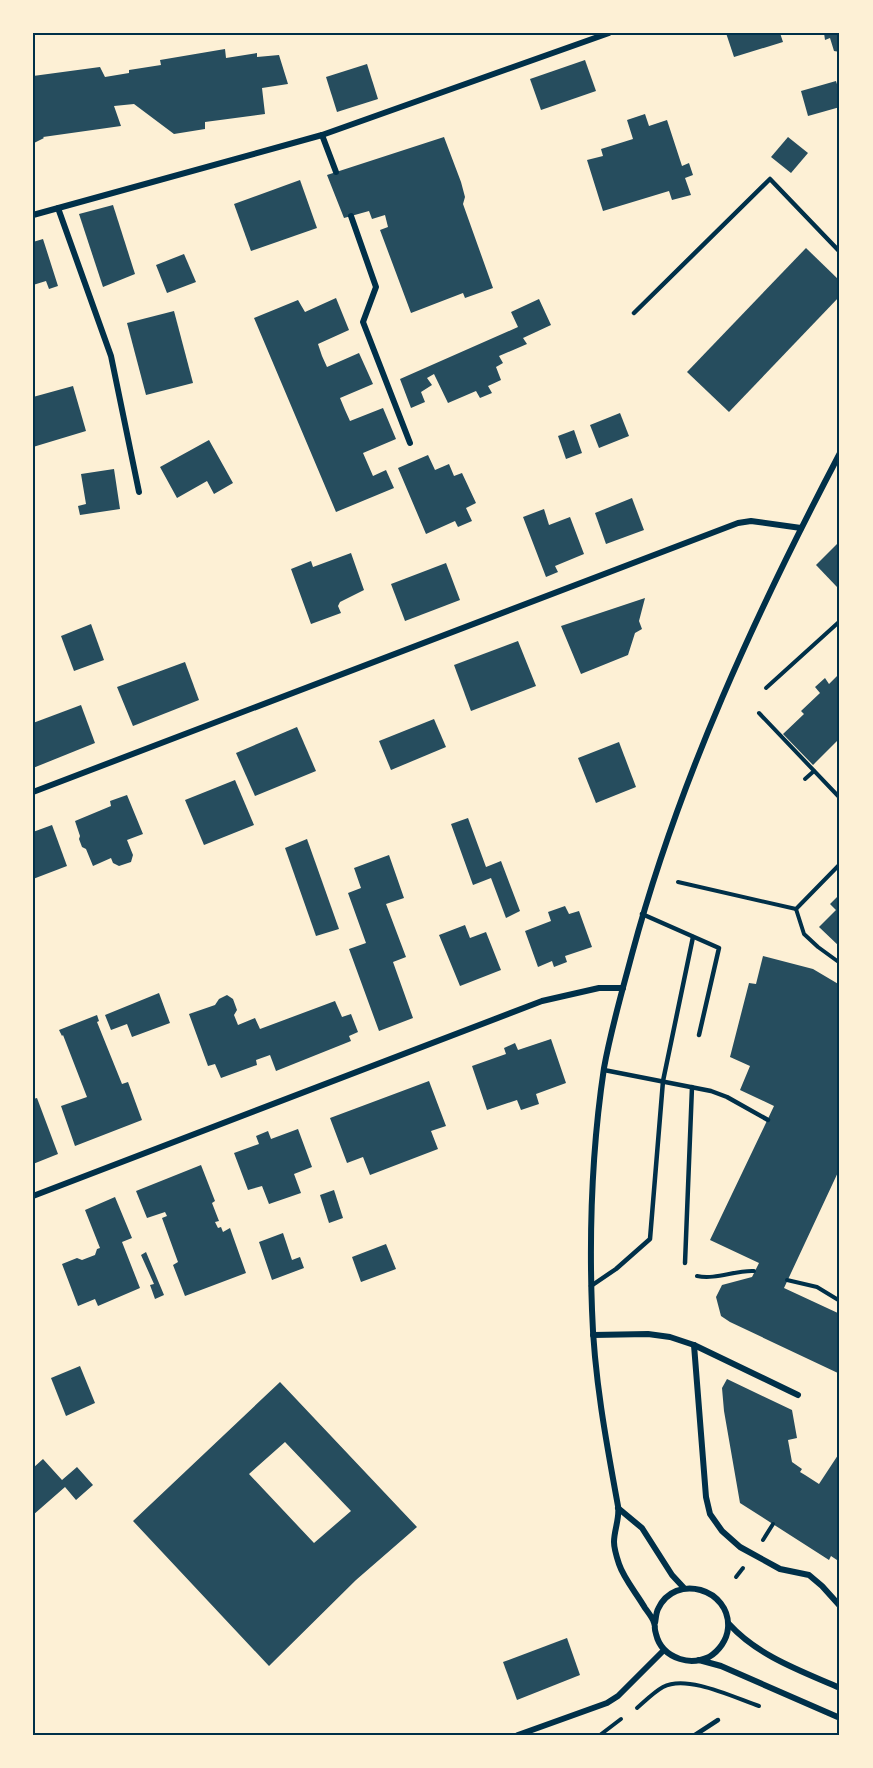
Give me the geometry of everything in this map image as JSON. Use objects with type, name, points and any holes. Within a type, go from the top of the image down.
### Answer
[{"type":"street","points":[[33,215],[322,135],[609,33]]},
{"type":"street","points":[[322,135],[336,172]]},
{"type":"street","points":[[58,208],[111,356],[139,492]]},
{"type":"street","points":[[351,216],[376,287],[363,322],[410,443]]},
{"type":"street","points":[[655,1623],[620,1567],[614,1543],[618,1508],[599,1402],[593,1335],[591,1209],[604,1070],[616,1009],[642,915],[669,834],[728,684],[801,528],[840,453]]},
{"type":"street","points":[[33,792],[729,527],[751,521],[801,528]]},
{"type":"street","points":[[33,1197],[542,1001],[599,988],[622,988]]},
{"type":"street","points":[[593,1335],[670,1336],[694,1345],[798,1395]]},
{"type":"street","points":[[694,1345],[706,1497],[710,1514],[722,1531],[740,1547],[780,1569],[809,1575],[840,1606]]},
{"type":"street","points":[[618,1508],[642,1528],[672,1575],[684,1588]]},
{"type":"street","points":[[684,1588],[700,1588],[715,1596],[725,1609],[729,1624],[720,1648],[711,1656],[699,1660],[688,1661],[676,1658],[664,1650],[656,1634],[655,1623],[659,1607],[669,1594],[684,1588]]},
{"type":"street","points":[[729,1624],[753,1646],[786,1664],[840,1688]]},
{"type":"street","points":[[518,1735],[607,1703],[618,1696],[664,1650]]},
{"type":"street","points":[[699,1660],[721,1666],[840,1718]]},
{"type":"lane","points":[[634,313],[771,178],[840,252]]},
{"type":"lane","points":[[642,915],[719,948],[699,1035]]},
{"type":"lane","points":[[591,1286],[616,1269],[650,1239],[663,1081],[693,937]]},
{"type":"lane","points":[[604,1070],[711,1090],[768,1120]]},
{"type":"lane","points":[[685,1263],[692,1087]]},
{"type":"lane","points":[[695,1735],[718,1720]]},
{"type":"path","points":[[766,688],[840,621]]},
{"type":"path","points":[[759,713],[840,798]]},
{"type":"path","points":[[805,779],[814,771]]},
{"type":"path","points":[[796,909],[840,864]]},
{"type":"path","points":[[678,882],[796,909]]},
{"type":"path","points":[[796,909],[804,934],[840,963]]},
{"type":"path","points":[[685,1263],[690,1274],[705,1278],[754,1271]]},
{"type":"path","points":[[788,1280],[817,1287],[840,1300]]},
{"type":"path","points":[[600,1735],[605,1731],[608,1735]]},
{"type":"building","points":[[726,33],[780,33],[783,42],[734,57]]},
{"type":"building","points":[[824,33],[840,33],[840,52],[834,51],[830,38],[825,40]]},
{"type":"building","points":[[225,49],[226,58],[257,53],[257,57],[279,55],[288,84],[262,88],[265,114],[205,122],[205,129],[174,134],[134,104],[114,106],[121,126],[43,137],[34,143],[33,76],[100,67],[105,77],[129,73],[129,70],[161,65],[160,60]]},
{"type":"building","points":[[585,60],[596,91],[541,110],[530,79]]},
{"type":"building","points":[[367,64],[378,99],[337,112],[326,77]]},
{"type":"building","points":[[836,81],[840,94],[840,107],[808,116],[801,91]]},
{"type":"building","points":[[645,114],[649,126],[667,120],[682,166],[689,163],[693,175],[685,178],[691,195],[672,200],[669,191],[603,211],[587,160],[603,156],[601,149],[633,139],[627,120]]},
{"type":"building","points":[[444,137],[461,182],[465,197],[463,204],[493,288],[465,298],[463,293],[411,313],[380,230],[388,227],[385,215],[372,219],[369,211],[344,218],[327,175]]},
{"type":"building","points":[[788,137],[808,153],[791,173],[771,157]]},
{"type":"building","points":[[300,180],[317,228],[251,251],[234,204]]},
{"type":"building","points":[[113,205],[135,274],[103,287],[79,214]]},
{"type":"building","points":[[43,239],[58,286],[49,289],[46,281],[33,285],[33,242]]},
{"type":"building","points":[[806,248],[840,281],[840,296],[729,412],[687,372]]},
{"type":"building","points":[[184,254],[196,282],[167,293],[156,265]]},
{"type":"building","points":[[336,298],[349,330],[318,344],[322,356],[327,367],[359,353],[373,384],[340,398],[345,410],[350,421],[383,408],[396,439],[363,453],[373,476],[386,470],[394,488],[336,512],[254,318],[298,300],[305,312]]},
{"type":"building","points":[[539,299],[551,325],[523,338],[527,344],[499,356],[503,363],[496,367],[501,380],[488,386],[492,393],[480,398],[476,391],[448,403],[434,374],[427,378],[432,385],[421,392],[425,402],[411,408],[400,379],[518,327],[511,312]]},
{"type":"building","points":[[174,311],[193,383],[146,395],[127,323]]},
{"type":"building","points":[[73,386],[86,431],[33,447],[33,397]]},
{"type":"building","points":[[620,413],[629,436],[599,448],[590,425]]},
{"type":"building","points":[[574,430],[582,453],[566,459],[558,436]]},
{"type":"building","points":[[209,440],[233,483],[214,494],[207,481],[177,498],[160,467]]},
{"type":"building","points":[[428,455],[435,470],[449,464],[454,476],[462,473],[476,503],[466,508],[472,521],[458,527],[455,521],[426,534],[398,468]]},
{"type":"building","points":[[114,469],[120,509],[80,515],[78,506],[86,504],[81,474]]},
{"type":"building","points":[[632,498],[644,530],[606,544],[595,513]]},
{"type":"building","points":[[544,509],[549,525],[570,517],[584,554],[555,566],[558,572],[546,577],[523,517]]},
{"type":"building","points":[[837,544],[840,547],[840,584],[837,587],[816,565]]},
{"type":"building","points":[[351,553],[364,590],[340,602],[338,606],[341,613],[311,624],[291,569],[311,561],[313,567]]},
{"type":"building","points":[[446,563],[460,600],[405,621],[391,584]]},
{"type":"building","points":[[645,598],[639,621],[642,629],[635,633],[628,655],[581,674],[561,626]]},
{"type":"building","points":[[91,624],[104,660],[74,671],[61,636]]},
{"type":"building","points":[[518,641],[536,686],[471,711],[454,665]]},
{"type":"building","points":[[185,662],[199,700],[133,726],[117,687]]},
{"type":"building","points":[[840,673],[840,738],[813,765],[783,734],[804,714],[801,711],[820,693],[815,687],[825,678],[829,684]]},
{"type":"building","points":[[81,705],[95,743],[33,768],[33,723]]},
{"type":"building","points":[[434,719],[446,747],[391,770],[379,741]]},
{"type":"building","points":[[297,727],[316,771],[255,796],[236,753]]},
{"type":"building","points":[[619,742],[636,787],[596,803],[578,758]]},
{"type":"building","points":[[235,780],[254,825],[204,845],[185,800]]},
{"type":"building","points":[[127,795],[143,834],[127,840],[133,855],[131,862],[119,866],[113,863],[111,858],[93,866],[86,849],[82,847],[75,821],[111,806],[110,801]]},
{"type":"building","points":[[468,818],[486,867],[501,861],[520,911],[506,918],[491,878],[473,885],[451,824]]},
{"type":"building","points":[[52,825],[67,866],[33,879],[33,832]]},
{"type":"building","points":[[307,839],[339,929],[316,936],[285,848]]},
{"type":"building","points":[[389,855],[404,898],[386,904],[406,957],[393,962],[413,1018],[379,1031],[349,949],[366,943],[348,893],[361,888],[354,868]]},
{"type":"building","points":[[840,894],[840,947],[819,927],[836,910],[830,904]]},
{"type":"building","points":[[565,906],[569,914],[579,911],[592,947],[565,956],[567,962],[554,967],[552,961],[538,967],[525,931],[551,921],[548,912]]},
{"type":"building","points":[[465,925],[470,938],[486,932],[501,970],[460,986],[439,935]]},
{"type":"building","points":[[763,956],[813,969],[840,985],[840,1168],[784,1288],[840,1314],[840,1374],[730,1322],[721,1316],[716,1297],[722,1285],[752,1277],[759,1263],[710,1240],[774,1106],[740,1090],[750,1066],[730,1057],[749,983],[756,984]]},
{"type":"building","points":[[159,993],[170,1023],[132,1037],[127,1024],[111,1030],[105,1015]]},
{"type":"building","points":[[227,995],[233,999],[237,1010],[234,1015],[238,1025],[255,1018],[260,1029],[335,1001],[342,1017],[351,1014],[358,1032],[349,1036],[351,1041],[276,1071],[270,1055],[256,1060],[257,1065],[221,1078],[215,1064],[208,1066],[189,1014],[215,1005],[219,999]]},
{"type":"building","points":[[97,1015],[99,1021],[97,1022],[122,1084],[128,1082],[142,1120],[75,1146],[61,1106],[87,1097],[59,1030]]},
{"type":"building","points":[[551,1039],[566,1083],[536,1094],[539,1104],[521,1110],[517,1100],[487,1110],[472,1066],[506,1054],[504,1048],[515,1043],[518,1050]]},
{"type":"building","points":[[429,1081],[446,1126],[431,1131],[438,1149],[370,1175],[363,1157],[347,1163],[330,1118]]},
{"type":"building","points":[[37,1098],[58,1154],[33,1164],[33,1099]]},
{"type":"building","points":[[298,1129],[312,1167],[294,1174],[301,1193],[269,1204],[262,1186],[248,1190],[234,1153],[259,1144],[256,1136],[268,1131],[271,1139]]},
{"type":"building","points":[[201,1165],[215,1201],[212,1203],[219,1221],[215,1222],[223,1232],[230,1228],[246,1273],[185,1296],[173,1265],[178,1262],[162,1218],[167,1216],[165,1212],[147,1218],[136,1191]]},
{"type":"building","points":[[334,1190],[343,1218],[329,1223],[320,1195]]},
{"type":"building","points":[[115,1197],[132,1238],[122,1242],[140,1288],[98,1306],[95,1299],[78,1306],[62,1264],[77,1258],[82,1260],[95,1255],[97,1249],[100,1248],[85,1210]]},
{"type":"building","points":[[283,1233],[292,1260],[300,1257],[304,1268],[272,1280],[259,1242]]},
{"type":"building","points":[[386,1244],[396,1269],[361,1282],[352,1257]]},
{"type":"building","points":[[146,1252],[164,1295],[155,1299],[150,1285],[154,1284],[141,1255]]},
{"type":"building","points":[[80,1366],[95,1403],[66,1416],[51,1378]]},
{"type":"building","points":[[727,1379],[792,1410],[797,1438],[788,1440],[792,1462],[802,1469],[800,1472],[819,1484],[840,1452],[840,1562],[831,1556],[829,1560],[740,1503],[724,1411],[722,1388]]},
{"type":"building","points":[[280,1382],[417,1527],[356,1580],[269,1666],[133,1521]],"holes":[[[285,1442],[351,1511],[314,1543],[249,1474]]]},
{"type":"building","points":[[43,1459],[62,1480],[77,1467],[93,1485],[76,1500],[65,1487],[33,1515],[33,1468]]},
{"type":"building","points":[[567,1638],[580,1675],[517,1700],[503,1662]]}]
